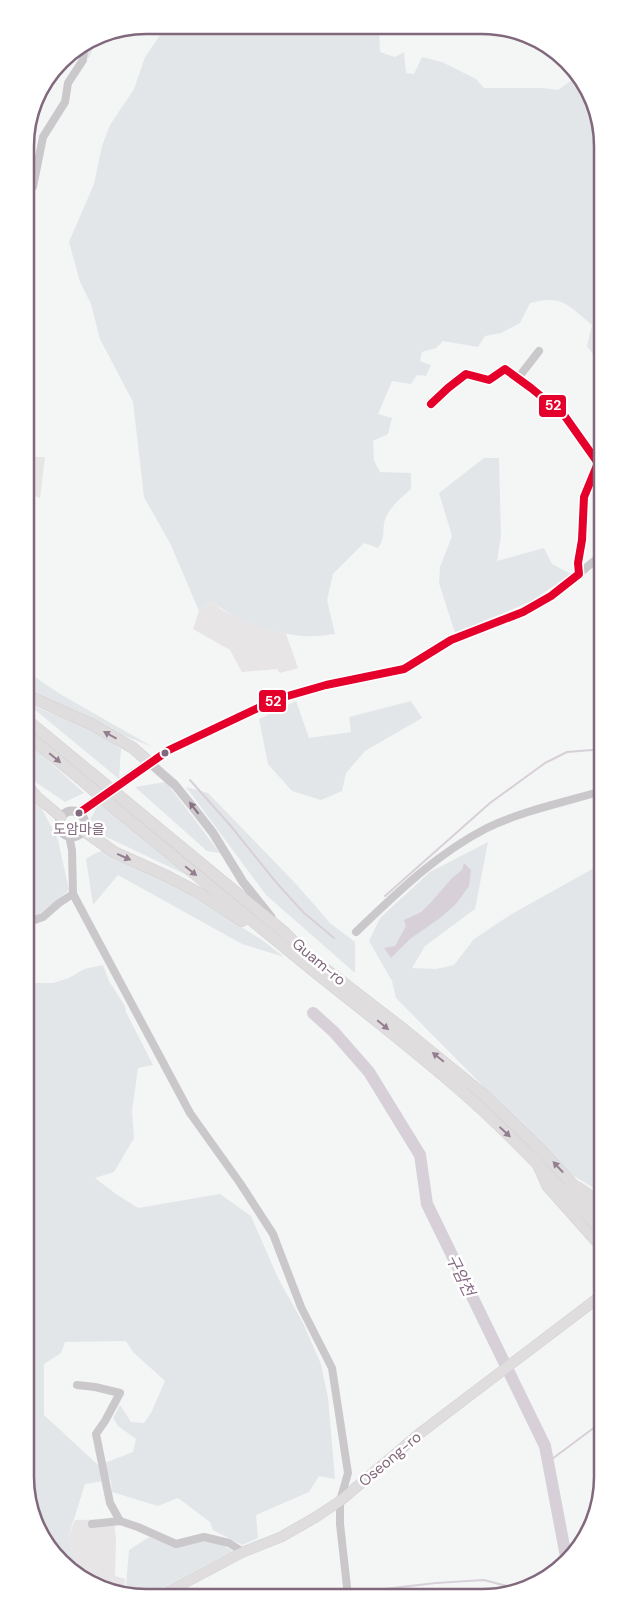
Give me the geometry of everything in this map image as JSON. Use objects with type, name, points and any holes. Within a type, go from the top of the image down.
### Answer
[{"type":"main road","points":[[34,699],[91,724],[132,748],[150,763],[79,813]]},
{"type":"main road","name":"Guam-ro","points":[[34,727],[87,777],[113,807],[365,1010],[460,1090],[537,1163],[594,1222]]},
{"type":"main road","name":"Guam-ro","points":[[34,740],[87,777],[124,800],[284,932],[312,958],[484,1095],[541,1150],[594,1207]]},
{"type":"main road","points":[[34,793],[61,817]]},
{"type":"main road","points":[[83,830],[114,852],[199,893],[317,973]]},
{"type":"main road","points":[[537,1163],[547,1186],[594,1239]]},
{"type":"main road","points":[[572,1183],[594,1198]]},
{"type":"main road","name":"Oseong-ro","points":[[173,1589],[243,1552],[281,1537],[340,1501],[419,1434],[594,1300]]},
{"type":"street","points":[[34,178],[43,137],[65,102],[68,83],[83,60],[84,53]]},
{"type":"street","points":[[518,378],[539,351]]},
{"type":"street","points":[[431,404],[466,374],[489,380],[505,369],[564,415],[594,456]]},
{"type":"street","points":[[579,574],[578,564],[582,540],[584,497],[594,474]]},
{"type":"street","points":[[284,932],[242,882],[213,832],[175,784],[150,763],[169,750],[277,699],[367,676],[404,669],[450,640],[530,608],[551,596],[594,561]]},
{"type":"street","points":[[356,932],[415,876],[462,842],[486,828],[594,793]]},
{"type":"street","points":[[75,811],[84,819],[85,826],[78,836],[66,835],[60,829],[61,817],[67,812],[75,811]]},
{"type":"street","points":[[70,836],[73,894],[190,1114],[240,1183],[273,1234],[301,1307],[332,1368],[348,1474],[340,1501],[340,1524],[347,1589]]},
{"type":"street","points":[[34,920],[44,917],[59,903],[73,894]]},
{"type":"street","points":[[77,1386],[95,1387],[120,1393],[96,1434],[110,1503],[120,1521]]},
{"type":"street","points":[[92,1524],[120,1521],[176,1544],[204,1538],[229,1543],[243,1552]]},
{"type":"shaded area","points":[[161,34],[379,34],[380,52],[395,57],[404,52],[406,73],[414,74],[422,57],[442,62],[476,79],[484,88],[543,88],[558,90],[572,80],[583,96],[588,110],[594,139],[594,356],[587,346],[592,325],[571,307],[558,301],[541,301],[530,303],[520,323],[501,333],[485,336],[478,347],[443,341],[436,348],[422,352],[420,361],[431,365],[426,376],[417,375],[411,384],[392,381],[378,414],[392,418],[388,434],[373,441],[374,461],[380,472],[411,473],[411,489],[388,513],[381,544],[378,548],[364,543],[333,574],[327,600],[335,634],[303,636],[267,629],[243,621],[212,601],[199,611],[171,545],[144,497],[133,402],[100,339],[91,304],[80,282],[69,242],[94,184],[102,146],[110,125],[134,89],[145,57]]},
{"type":"shaded area","points":[[93,47],[89,58],[80,56]]},
{"type":"shaded area","points":[[34,457],[45,457],[40,498],[34,495]]},
{"type":"shaded area","points":[[484,458],[499,458],[501,536],[497,561],[544,548],[552,564],[571,574],[532,601],[455,633],[439,583],[440,567],[452,536],[439,493]]},
{"type":"shaded area","points":[[212,601],[222,610],[249,623],[286,634],[298,668],[280,673],[277,669],[242,672],[230,650],[193,629],[199,611]]},
{"type":"shaded area","points":[[34,676],[60,694],[153,747],[120,734],[34,692]]},
{"type":"shaded area","points":[[296,701],[309,738],[351,732],[349,717],[411,701],[422,718],[365,751],[346,773],[342,791],[321,800],[292,791],[268,764],[259,719]]},
{"type":"shaded area","points":[[34,706],[91,729],[121,749],[119,779],[34,709]]},
{"type":"shaded area","points":[[34,748],[84,793],[65,802],[34,780]]},
{"type":"shaded area","points":[[166,782],[220,853],[207,851],[135,787]]},
{"type":"shaded area","points":[[186,787],[208,793],[297,885],[330,923],[355,942],[355,973],[266,895]]},
{"type":"shaded area","points":[[34,800],[41,807],[34,814]]},
{"type":"shaded area","points":[[99,803],[193,878],[98,833],[89,822]]},
{"type":"shaded area","points":[[41,807],[58,840],[69,890],[34,918],[34,814]]},
{"type":"shaded area","points":[[488,842],[475,909],[425,946],[412,968],[436,969],[454,965],[474,939],[510,915],[594,868],[594,1188],[569,1173],[396,998],[392,981],[369,941],[380,918],[430,872]]},
{"type":"shaded area","points":[[103,850],[170,882],[262,940],[284,957],[242,944],[118,875],[93,905],[86,859]]},
{"type":"shaded area","points":[[464,863],[471,870],[469,886],[456,904],[410,939],[391,958],[384,948],[395,946],[406,926],[404,920],[421,912],[452,878],[462,870]]},
{"type":"shaded area","points":[[103,965],[109,981],[125,1006],[126,1012],[153,1065],[138,1068],[132,1111],[134,1138],[114,1172],[95,1178],[138,1208],[220,1194],[251,1216],[278,1278],[303,1323],[321,1364],[328,1398],[335,1479],[319,1476],[309,1492],[256,1515],[258,1538],[242,1545],[213,1530],[210,1522],[178,1498],[158,1506],[112,1492],[111,1481],[102,1464],[133,1452],[136,1439],[118,1426],[113,1418],[120,1405],[131,1422],[144,1423],[151,1413],[165,1381],[133,1352],[126,1341],[65,1342],[61,1353],[44,1364],[44,1415],[98,1465],[104,1481],[85,1484],[68,1538],[77,1565],[57,1545],[42,1520],[36,1499],[34,1477],[34,981],[35,983],[53,983],[69,978],[84,969]]},
{"type":"shaded area","points":[[114,1519],[116,1540],[115,1576],[125,1579],[125,1587],[96,1578],[77,1565],[68,1538],[75,1520]]},
{"type":"shaded area","points":[[149,1537],[178,1547],[205,1541],[222,1545],[233,1551],[160,1589],[139,1589],[126,1587],[129,1550]]},
{"type":"waterway","points":[[385,896],[490,803],[545,763],[567,752],[594,750]]},
{"type":"waterway","points":[[190,780],[303,912],[334,938]]},
{"type":"waterway","name":"구암천","points":[[313,1013],[334,1032],[369,1072],[420,1155],[427,1204],[545,1446],[565,1552]]},
{"type":"waterway","points":[[548,1462],[594,1428]]},
{"type":"waterway","points":[[384,1589],[484,1580],[507,1586]]},
{"type":"transit line","name":"52","points":[[431,404],[466,374],[489,380],[505,369],[564,415],[594,457]]},
{"type":"transit line","name":"52","points":[[79,813],[169,750],[277,699],[326,685],[404,669],[451,640],[523,612],[551,596],[579,574],[578,563],[582,540],[584,497],[594,473]]},
{"type":"place","name":"도암마을","points":[[79,813]]}]
